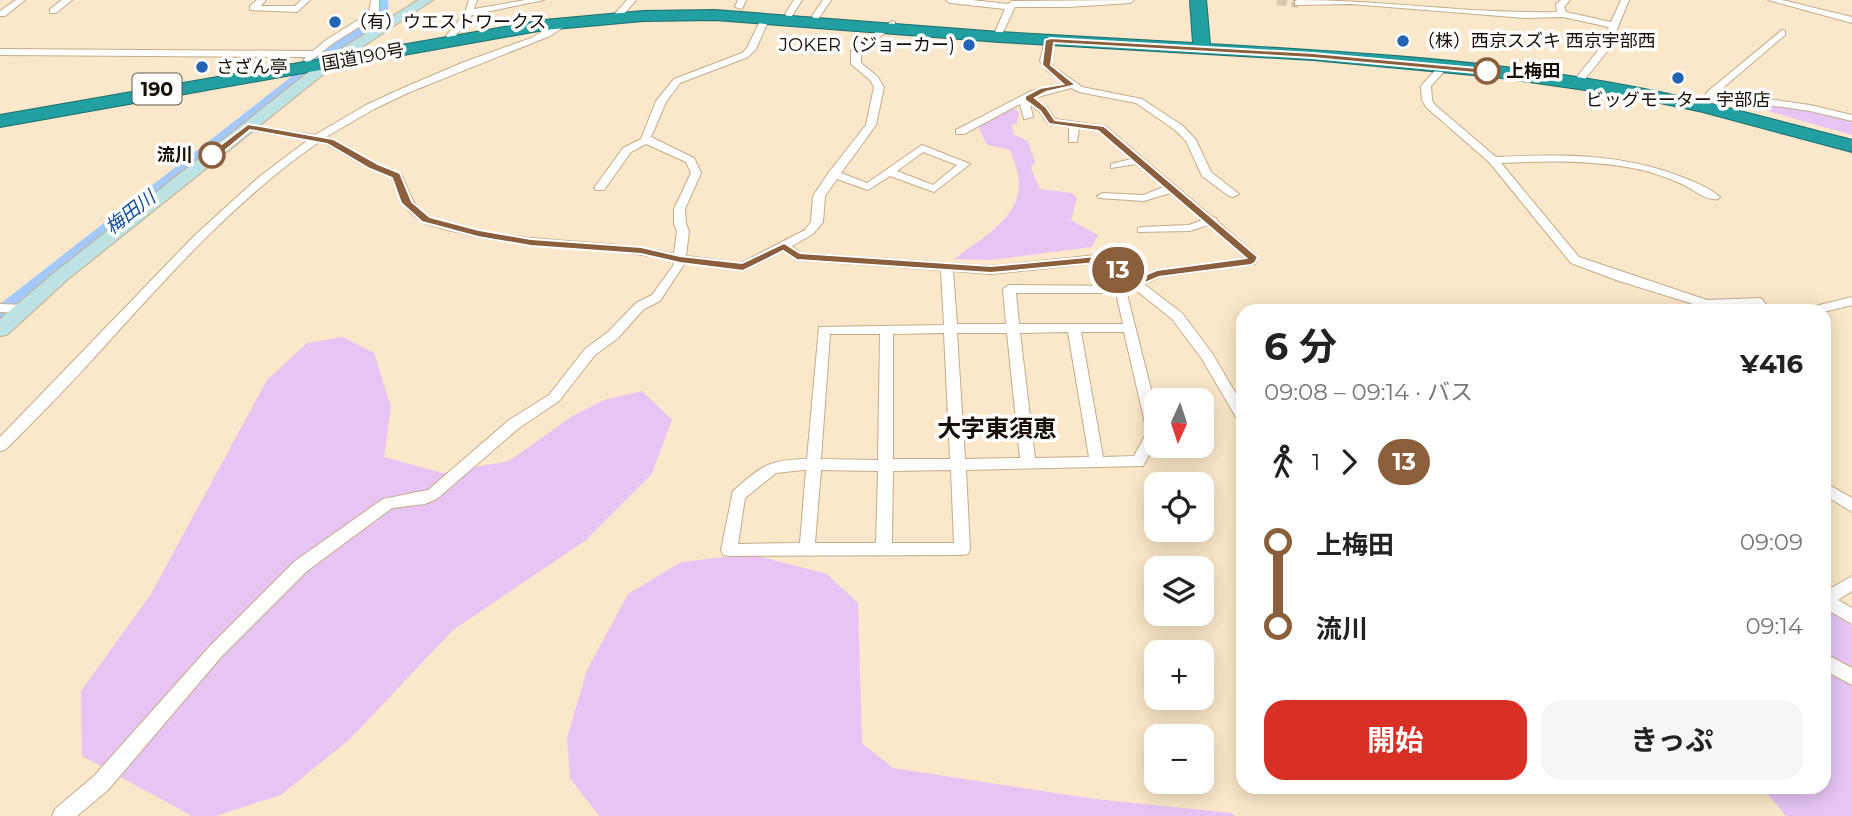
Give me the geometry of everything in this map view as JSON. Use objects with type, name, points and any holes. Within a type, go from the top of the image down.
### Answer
[{"type":"highway","points":[[1198,0],[1202,45]]},
{"type":"highway","name":"国道190号","points":[[0,119],[552,19],[686,10],[794,7],[816,16],[890,26],[1448,61],[1708,101],[1852,140]]},
{"type":"highway","name":"国道190号","points":[[319,60],[617,15],[683,15],[766,17],[1050,40],[1202,45],[1581,81]]},
{"type":"highway","name":"国道190号","points":[[1708,101],[1852,146]]},
{"type":"street","points":[[2,14],[21,0]]},
{"type":"street","points":[[53,11],[68,0]]},
{"type":"street","points":[[262,0],[253,8],[297,9],[306,0]]},
{"type":"street","points":[[0,330],[11,309],[61,276],[248,127],[319,60],[372,15],[375,11],[375,0]]},
{"type":"street","points":[[451,36],[469,13],[473,0]]},
{"type":"street","points":[[469,13],[517,2],[540,0]]},
{"type":"street","points":[[617,15],[632,0]]},
{"type":"street","points":[[816,16],[827,0]]},
{"type":"street","points":[[950,0],[1010,7]]},
{"type":"street","points":[[1048,4],[1084,0]]},
{"type":"street","points":[[999,32],[1012,4],[1130,0]]},
{"type":"street","points":[[1482,0],[1498,12]]},
{"type":"street","points":[[1563,14],[1559,6],[1566,0]]},
{"type":"street","points":[[1581,81],[1604,49],[1625,0]]},
{"type":"street","points":[[1772,0],[1852,20]]},
{"type":"street","points":[[0,52],[319,60],[420,1]]},
{"type":"street","points":[[1298,3],[1352,1],[1563,14],[1613,25]]},
{"type":"street","points":[[1839,17],[1852,13]]},
{"type":"street","points":[[600,188],[627,150],[646,140],[661,101],[677,81],[745,55],[751,49],[766,17]]},
{"type":"street","points":[[0,446],[58,389],[179,256],[251,188],[340,123],[464,65],[551,32],[564,23]]},
{"type":"street","points":[[248,127],[338,145],[397,176],[407,203],[426,220],[478,234],[531,243],[641,250],[680,259],[743,267],[809,232],[817,222],[819,196],[871,125],[878,94],[878,83],[856,64],[856,49],[890,26]]},
{"type":"street","points":[[1708,101],[1782,33]]},
{"type":"street","points":[[1050,40],[1046,65],[1071,85],[1086,92],[1145,104],[1188,135],[1206,174],[1233,194]]},
{"type":"street","points":[[1443,67],[1426,86],[1427,100],[1436,112],[1493,160],[1576,260],[1706,304],[1757,301],[1759,304]]},
{"type":"street","points":[[960,132],[1026,97],[1044,90],[1071,85]]},
{"type":"street","points":[[1026,97],[1028,117]]},
{"type":"street","points":[[1026,97],[1043,109],[1052,122],[1101,128],[1249,252],[1251,261],[1157,274],[1136,283]]},
{"type":"street","points":[[1708,101],[1810,108],[1852,118]]},
{"type":"street","points":[[1073,140],[1074,125]]},
{"type":"street","points":[[62,816],[101,783],[216,650],[301,566],[388,503],[425,498],[433,494],[514,424],[554,398],[590,352],[613,335],[640,306],[656,298],[679,266],[683,231],[679,224],[678,211],[696,173],[690,160],[646,140]]},
{"type":"street","points":[[833,174],[868,187],[922,148],[965,164],[934,189],[890,172]]},
{"type":"street","points":[[1115,166],[1139,160]]},
{"type":"street","points":[[1493,160],[1611,160],[1673,174],[1714,197]]},
{"type":"street","points":[[1103,196],[1144,198],[1173,188]]},
{"type":"street","points":[[1142,230],[1190,228],[1212,220]]},
{"type":"street","points":[[784,246],[797,256],[991,270],[1097,259],[1111,264],[1177,316],[1208,356],[1236,405]]},
{"type":"street","points":[[947,267],[958,464],[962,549],[729,550],[738,495],[773,467],[812,467],[885,465],[958,464],[1028,463],[1097,462],[1138,462],[1154,432],[1121,289],[1009,289],[1028,463]]},
{"type":"street","points":[[1831,306],[1852,301]]},
{"type":"street","points":[[1074,328],[1097,462]]},
{"type":"street","points":[[807,550],[824,330],[1130,328]]},
{"type":"street","points":[[884,550],[887,330]]},
{"type":"street","points":[[1831,492],[1852,506]]},
{"type":"street","points":[[1831,596],[1852,583]]},
{"type":"street","points":[[1831,604],[1852,617]]},
{"type":"street","points":[[1831,665],[1852,677]]},
{"type":"shaded area","points":[[1722,98],[1767,103],[1852,120],[1852,135]]},
{"type":"shaded area","points":[[1013,108],[1019,112],[1017,124],[1011,124],[1014,135],[1028,141],[1035,162],[1031,168],[1040,189],[1072,193],[1077,198],[1071,220],[1098,235],[1092,247],[991,260],[954,259],[997,227],[1013,207],[1018,195],[1018,174],[1010,150],[987,145],[978,127],[989,118]]},
{"type":"shaded area","points":[[343,337],[374,353],[391,407],[384,457],[442,473],[509,461],[571,417],[604,400],[642,391],[672,420],[651,475],[586,540],[453,630],[350,739],[281,795],[215,816],[192,816],[82,756],[81,691],[151,594],[267,380],[307,343]]},
{"type":"shaded area","points":[[750,554],[827,574],[858,603],[862,743],[893,768],[1095,799],[1232,813],[1235,816],[599,816],[570,778],[567,738],[587,670],[628,594],[681,562]]},
{"type":"shaded area","points":[[1831,611],[1852,621],[1852,816],[1786,816],[1768,794],[1831,794]]},
{"type":"waterway","name":"梅田川","points":[[0,314],[378,16],[382,12],[381,0]]},
{"type":"tunnel","points":[[1277,0],[1298,3]]},
{"type":"bus line","name":"13","points":[[212,155],[248,127],[330,141],[374,167],[397,176],[407,203],[426,220],[478,234],[531,243],[641,250],[680,259],[743,267],[784,246],[797,256],[991,270],[1097,259],[1111,264],[1136,283],[1157,274],[1251,261],[1252,257],[1212,220],[1101,128],[1052,122],[1043,109],[1028,98],[1034,93],[1071,85],[1046,65],[1050,40],[1313,55],[1487,71]]},
{"type":"place","name":"（有）ウエストワークス","points":[[335,22]]},
{"type":"place","name":"（株）西京スズキ 西京宇部西","points":[[1403,41]]},
{"type":"place","name":"JOKER（ジョーカー)","points":[[969,45]]},
{"type":"place","name":"さざん亭","points":[[202,67]]},
{"type":"place","name":"上梅田","points":[[1487,71]]},
{"type":"place","name":"ビッグモーター 宇部店","points":[[1678,78]]},
{"type":"place","name":"流川","points":[[212,155]]},
{"type":"district","name":"大字東須恵","points":[[997,429]]}]
